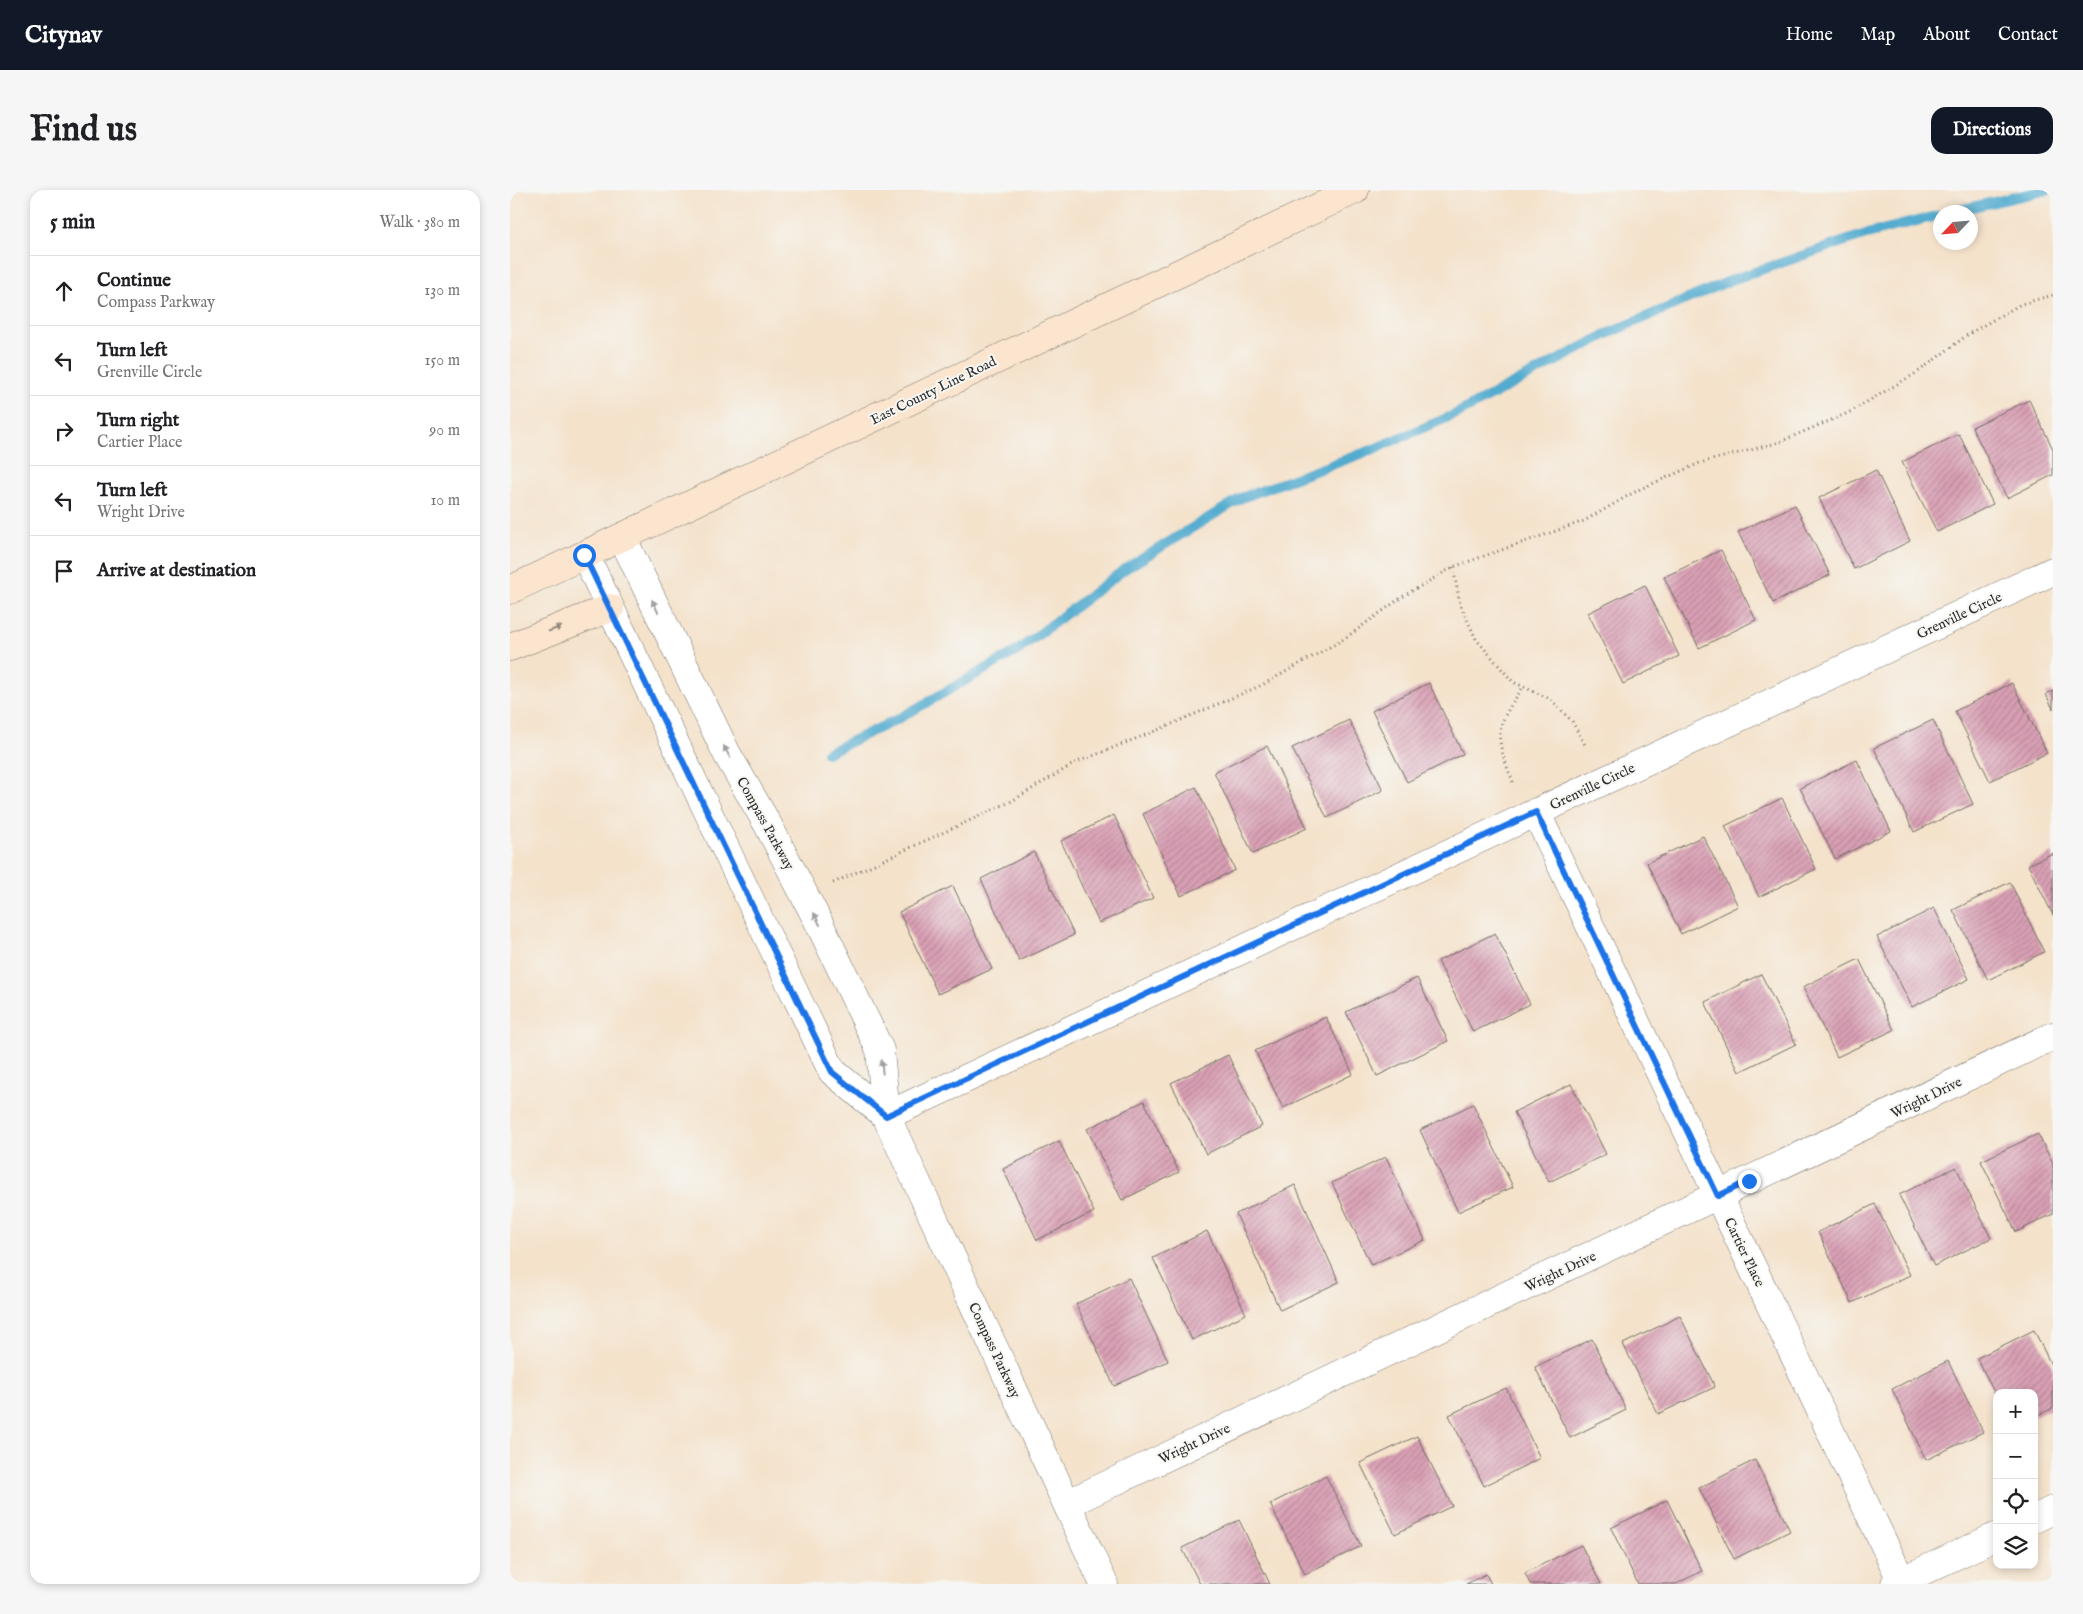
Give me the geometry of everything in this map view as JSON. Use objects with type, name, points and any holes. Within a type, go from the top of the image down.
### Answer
[{"type":"main road","name":"East County Line Road","points":[[510,590],[1355,190]]},
{"type":"main road","points":[[510,646],[610,608]]},
{"type":"street","name":"Compass Parkway","points":[[622,537],[727,754],[768,825],[819,923],[880,1050],[886,1116],[1104,1584]]},
{"type":"street","name":"Compass Parkway","points":[[584,555],[832,1072],[886,1116]]},
{"type":"street","name":"Grenville Circle","points":[[886,1116],[2053,571]]},
{"type":"street","name":"Cartier Place","points":[[1536,812],[1900,1583]]},
{"type":"street","name":"Wright Drive","points":[[1067,1504],[2053,1036]]},
{"type":"street","points":[[2038,1517],[2053,1510]]},
{"type":"street","points":[[1900,1583],[1993,1538]]},
{"type":"path","points":[[833,883],[1010,802],[1075,763],[1262,685],[1344,639],[1402,596],[1453,567],[1584,521],[1640,489],[1700,464],[1777,443],[1848,413],[1918,372],[1970,333],[1987,323],[2021,304],[2053,295]]},
{"type":"path","points":[[1453,567],[1460,604],[1476,640],[1513,682],[1550,699],[1572,721],[1586,746]]},
{"type":"path","points":[[1513,782],[1500,750],[1499,734],[1502,719],[1524,686]]},
{"type":"building","points":[[2029,400],[2053,449],[2053,475],[2007,498],[1972,427]]},
{"type":"building","points":[[1959,434],[1993,504],[1937,532],[1902,462]]},
{"type":"building","points":[[1876,470],[1910,541],[1854,569],[1819,498]]},
{"type":"building","points":[[1795,505],[1830,575],[1773,603],[1738,532]]},
{"type":"building","points":[[1721,550],[1756,620],[1699,648],[1664,577]]},
{"type":"building","points":[[1645,585],[1679,656],[1623,684],[1588,613]]},
{"type":"building","points":[[1429,683],[1463,754],[1407,782],[1372,711]]},
{"type":"building","points":[[2012,683],[2047,753],[1990,781],[1955,711]]},
{"type":"building","points":[[2053,691],[2053,709],[2046,694]]},
{"type":"building","points":[[1349,720],[1383,790],[1327,818],[1292,748]]},
{"type":"building","points":[[1933,720],[1973,804],[1914,832],[1874,748]]},
{"type":"building","points":[[1267,746],[1307,828],[1253,854],[1214,772]]},
{"type":"building","points":[[1857,760],[1891,831],[1835,859],[1800,788]]},
{"type":"building","points":[[1196,787],[1235,870],[1181,896],[1143,814]]},
{"type":"building","points":[[1782,798],[1816,869],[1759,897],[1725,826]]},
{"type":"building","points":[[1114,815],[1153,898],[1099,923],[1061,841]]},
{"type":"building","points":[[1703,836],[1738,906],[1681,934],[1647,863]]},
{"type":"building","points":[[1034,852],[1074,935],[1019,961],[981,879]]},
{"type":"building","points":[[2053,853],[2053,915],[2028,865]]},
{"type":"building","points":[[2010,882],[2044,952],[1988,980],[1953,910]]},
{"type":"building","points":[[953,886],[992,969],[938,994],[899,912]]},
{"type":"building","points":[[1934,908],[1969,979],[1912,1007],[1877,937]]},
{"type":"building","points":[[1495,933],[1530,1004],[1473,1032],[1438,961]]},
{"type":"building","points":[[1859,959],[1894,1030],[1837,1057],[1803,987]]},
{"type":"building","points":[[1761,974],[1796,1044],[1739,1072],[1705,1002]]},
{"type":"building","points":[[1417,978],[1448,1041],[1377,1076],[1346,1012]]},
{"type":"building","points":[[1326,1017],[1353,1074],[1283,1108],[1255,1051]]},
{"type":"building","points":[[1228,1055],[1262,1126],[1206,1154],[1171,1083]]},
{"type":"building","points":[[1571,1084],[1606,1154],[1549,1182],[1514,1112]]},
{"type":"building","points":[[1144,1101],[1179,1172],[1122,1200],[1087,1129]]},
{"type":"building","points":[[1473,1104],[1513,1187],[1458,1212],[1420,1130]]},
{"type":"building","points":[[2038,1134],[2053,1164],[2053,1214],[2016,1232],[1981,1161]]},
{"type":"building","points":[[1059,1141],[1094,1212],[1037,1240],[1003,1169]]},
{"type":"building","points":[[1386,1157],[1425,1240],[1371,1265],[1332,1183]]},
{"type":"building","points":[[1956,1167],[1991,1238],[1934,1266],[1899,1195]]},
{"type":"building","points":[[1295,1185],[1339,1282],[1280,1310],[1236,1214]]},
{"type":"building","points":[[1875,1204],[1910,1275],[1852,1303],[1818,1232]]},
{"type":"building","points":[[1207,1231],[1246,1314],[1192,1340],[1153,1258]]},
{"type":"building","points":[[1129,1278],[1168,1361],[1114,1386],[1076,1304]]},
{"type":"building","points":[[1680,1316],[1715,1387],[1658,1414],[1623,1344]]},
{"type":"building","points":[[2034,1330],[2053,1369],[2053,1408],[2038,1415],[2038,1389],[1993,1390],[1977,1358]]},
{"type":"building","points":[[1592,1339],[1626,1410],[1570,1438],[1535,1367]]},
{"type":"building","points":[[1948,1361],[1983,1432],[1926,1460],[1892,1389]]},
{"type":"building","points":[[1506,1388],[1540,1458],[1484,1486],[1449,1415]]},
{"type":"building","points":[[1417,1436],[1452,1506],[1395,1534],[1360,1463]]},
{"type":"building","points":[[1755,1460],[1790,1531],[1734,1559],[1699,1488]]},
{"type":"building","points":[[1326,1476],[1361,1546],[1305,1574],[1270,1504]]},
{"type":"building","points":[[1667,1500],[1702,1571],[1676,1584],[1638,1584],[1611,1528]]},
{"type":"building","points":[[1239,1520],[1270,1584],[1200,1584],[1182,1548]]},
{"type":"building","points":[[1581,1545],[1601,1584],[1530,1584],[1525,1573]]},
{"type":"building","points":[[1486,1574],[1491,1584],[1466,1584]]},
{"type":"waterway","points":[[1978,206],[2047,190]]},
{"type":"waterway","points":[[827,753],[898,719],[1017,651],[1125,569],[1241,498],[1369,451],[1456,414],[1609,333],[1734,279],[1863,235],[1933,217]]},
{"type":"route","points":[[584,555],[832,1072],[886,1116],[1536,812],[1718,1196],[1749,1181]]}]
